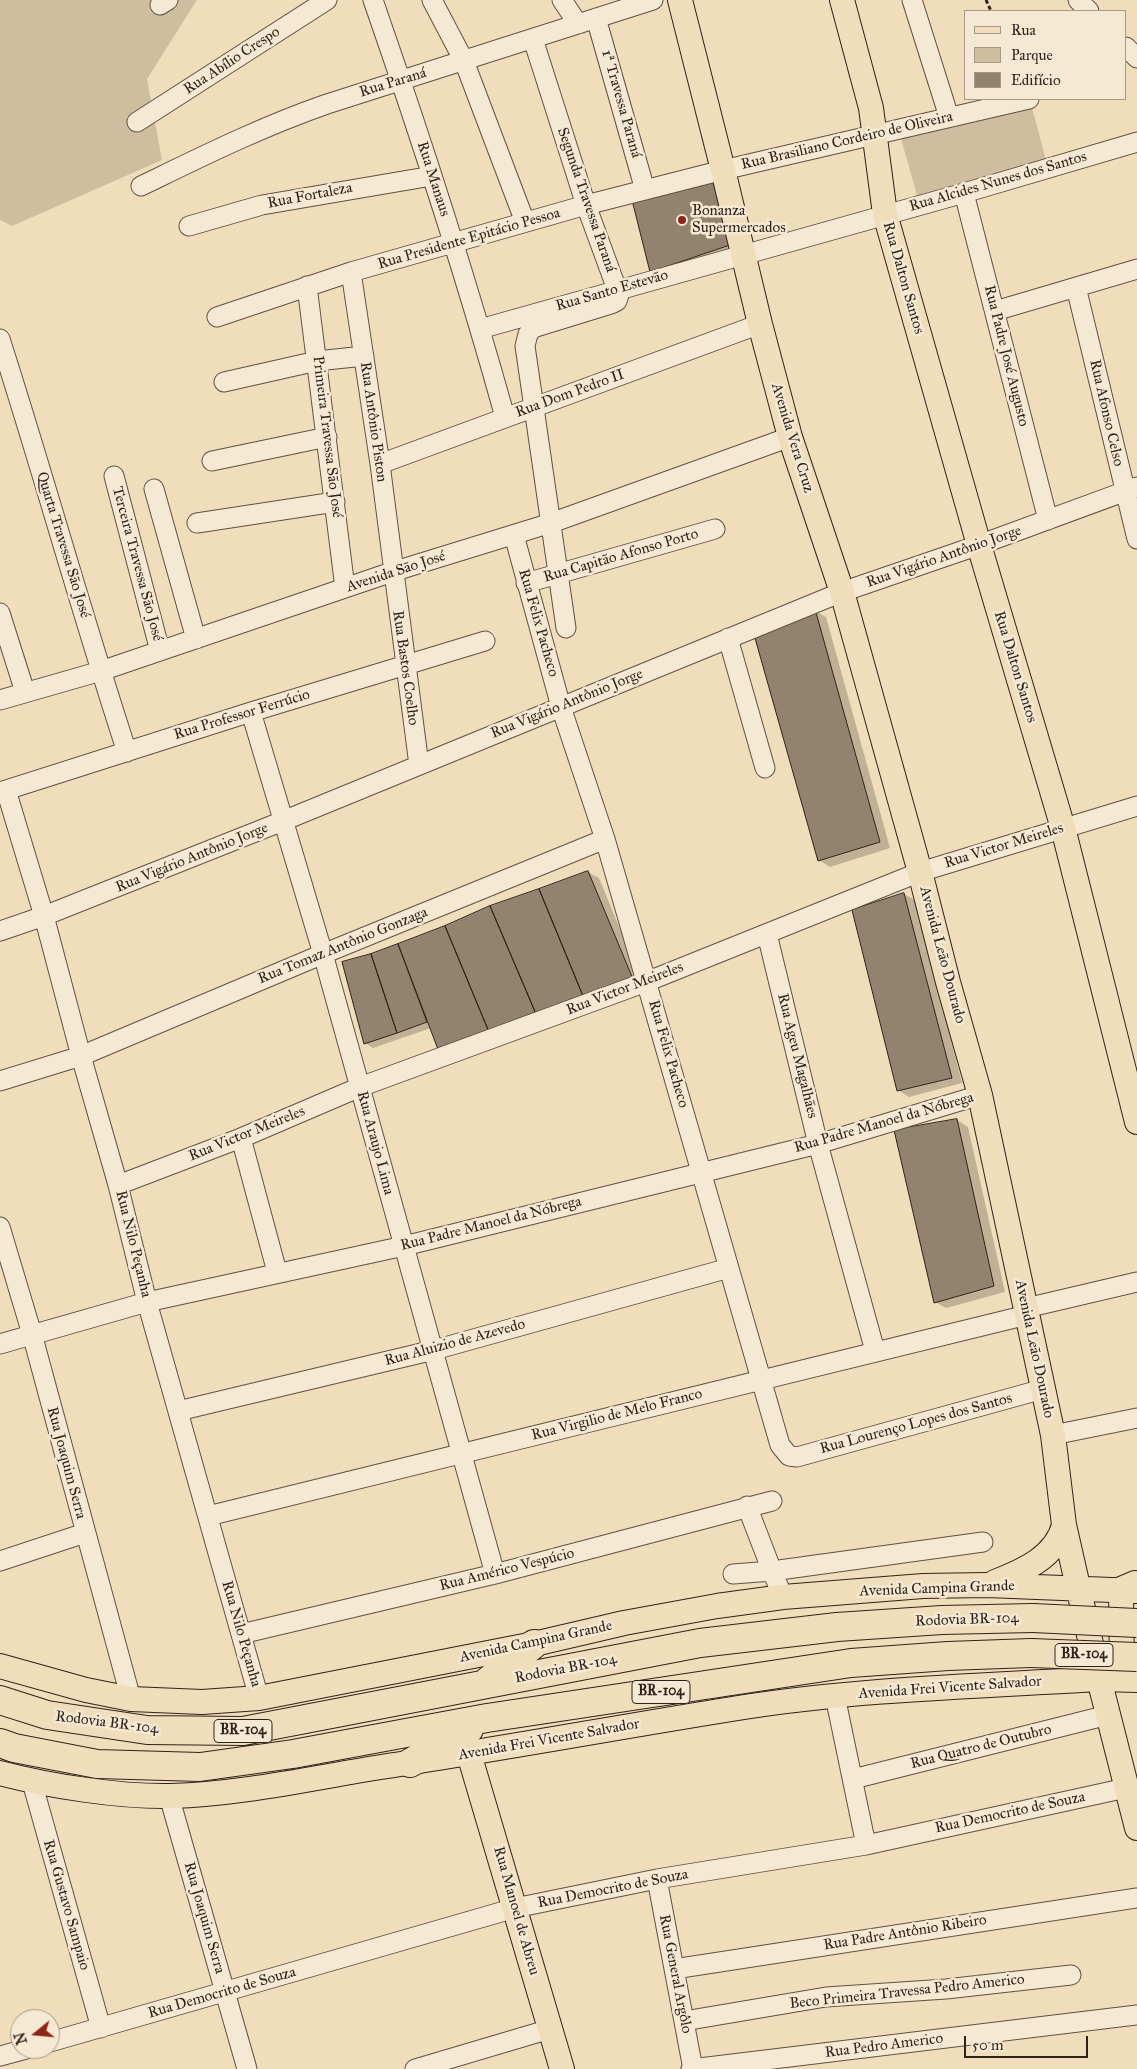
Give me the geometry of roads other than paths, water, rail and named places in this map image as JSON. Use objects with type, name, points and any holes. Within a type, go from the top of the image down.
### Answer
[{"type":"highway","name":"Rodovia BR-104","points":[[0,1700],[47,1715],[147,1730],[243,1731],[700,1643],[837,1626],[942,1620],[1033,1618],[1137,1623]]},
{"type":"highway","points":[[485,1684],[534,1644]]},
{"type":"highway","name":"BR-104","points":[[0,1743],[14,1748],[97,1764],[200,1767],[293,1754],[487,1718],[851,1664],[948,1656],[1031,1653],[1137,1657]]},
{"type":"highway","points":[[410,1763],[487,1718]]},
{"type":"main road","name":"Avenida Vera Cruz","points":[[680,0],[724,170],[760,324],[790,437],[842,592],[920,872]]},
{"type":"main road","name":"Rua Dalton Santos","points":[[842,0],[871,108],[885,214],[979,545],[1063,828],[1137,1122]]},
{"type":"main road","name":"Avenida Leão Dourado","points":[[920,872],[948,982],[980,1095],[1044,1389],[1053,1435],[1064,1525],[1078,1587],[1119,1679],[1108,1715],[1137,1828]]},
{"type":"main road","points":[[987,1585],[1008,1577],[1037,1562],[1057,1542],[1064,1525]]},
{"type":"main road","name":"Avenida Campina Grande","points":[[0,1666],[86,1690],[132,1699],[202,1702],[258,1698],[534,1644],[624,1623],[717,1606],[783,1597],[923,1586],[987,1585],[1132,1588]]},
{"type":"main road","points":[[1119,1679],[1132,1588]]},
{"type":"main road","name":"Avenida Frei Vicente Salvador","points":[[0,1773],[32,1782],[112,1792],[169,1796],[225,1791],[469,1754],[741,1708],[835,1696],[1119,1679]]},
{"type":"main road","name":"Rua Manoel de Abreu","points":[[469,1754],[562,2069]]},
{"type":"street","name":"Rua Abílio Crespo","points":[[137,122],[305,6],[327,0]]},
{"type":"street","name":"Rua Manaus","points":[[373,0],[402,81],[454,244],[505,417]]},
{"type":"street","points":[[432,0],[464,61],[524,222]]},
{"type":"street","points":[[562,0],[578,24]]},
{"type":"street","name":"Rua Paraná","points":[[141,186],[242,136],[283,119],[652,0]]},
{"type":"street","points":[[912,0],[949,117]]},
{"type":"street","points":[[1078,0],[1088,10]]},
{"type":"street","name":"1ª Travessa Paraná","points":[[596,18],[645,190]]},
{"type":"street","name":"Segunda Travessa Paraná","points":[[533,39],[586,206],[619,295],[617,300],[611,304],[533,328],[528,334],[526,346],[533,408],[566,628]]},
{"type":"street","points":[[1127,48],[1137,59]]},
{"type":"street","name":"Rua Brasiliano Cordeiro de Oliveira","points":[[724,170],[1025,100]]},
{"type":"street","name":"Rua Alcides Nunes dos Santos","points":[[743,255],[1137,142]]},
{"type":"street","name":"Rua Presidente Epitácio Pessoa","points":[[217,317],[351,272],[454,244],[524,222],[724,170]]},
{"type":"street","name":"Rua Fortaleza","points":[[189,226],[262,205],[432,176]]},
{"type":"street","name":"Rua Padre José Augusto","points":[[964,193],[1048,520]]},
{"type":"street","name":"Rua Santo Estevão","points":[[480,329],[743,255]]},
{"type":"street","points":[[995,311],[1137,269]]},
{"type":"street","name":"Rua Antônio Piston","points":[[351,272],[380,464],[392,572]]},
{"type":"street","name":"Primeira Travessa São José","points":[[307,286],[336,502],[345,588]]},
{"type":"street","name":"Rua Afonso Celso","points":[[1076,287],[1131,489],[1137,539]]},
{"type":"street","name":"Rua Dom Pedro II","points":[[380,464],[760,324]]},
{"type":"street","name":"Quarta Travessa São José","points":[[0,339],[127,752]]},
{"type":"street","points":[[224,382],[317,361],[364,356]]},
{"type":"street","points":[[212,461],[327,436]]},
{"type":"street","name":"Avenida São José","points":[[0,700],[101,671],[392,572],[514,535],[790,437]]},
{"type":"street","name":"Terceira Travessa São José","points":[[114,476],[160,652]]},
{"type":"street","points":[[154,489],[196,639]]},
{"type":"street","name":"Rua Vigário Antônio Jorge","points":[[0,931],[44,916],[283,821],[842,592],[979,545],[1131,489]]},
{"type":"street","points":[[197,523],[336,502]]},
{"type":"street","name":"Rua Capitão Afonso Porto","points":[[526,583],[715,529]]},
{"type":"street","name":"Rua Felix Pacheco","points":[[514,535],[561,707],[605,839],[780,1445],[789,1456]]},
{"type":"street","name":"Rua Bastos Coelho","points":[[392,572],[419,765]]},
{"type":"street","points":[[0,614],[25,692]]},
{"type":"street","points":[[728,638],[765,768]]},
{"type":"street","name":"Rua Professor Ferrúcio","points":[[3,791],[404,664],[485,641]]},
{"type":"street","name":"Rua Araujo Lima","points":[[252,712],[360,1087],[495,1574]]},
{"type":"street","name":"Rua Nilo Peçanha","points":[[3,791],[44,916],[118,1185],[147,1302],[258,1698]]},
{"type":"street","name":"Rua Victor Meireles","points":[[118,1185],[241,1138],[360,1087],[646,982],[920,872],[1137,806]]},
{"type":"street","name":"Rua Tomaz Antônio Gonzaga","points":[[0,1080],[81,1056],[322,954],[605,839]]},
{"type":"street","name":"Rua Ageu Magalhães","points":[[767,934],[818,1144],[874,1351]]},
{"type":"street","name":"Rua Padre Manoel da Nóbrega","points":[[0,1344],[147,1302],[277,1272],[404,1246],[818,1144],[980,1095]]},
{"type":"street","points":[[241,1138],[277,1272]]},
{"type":"street","name":"Rua Joaquim Serra","points":[[0,1226],[32,1334],[132,1699]]},
{"type":"street","name":"Rua Aluizio de Azevedo","points":[[178,1411],[434,1350],[729,1268]]},
{"type":"street","name":"Rua Virgilio de Melo Franco","points":[[208,1516],[874,1351],[1137,1282]]},
{"type":"street","name":"Rua Lourenço Lopes dos Santos","points":[[789,1456],[797,1457],[1044,1389]]},
{"type":"street","points":[[1053,1435],[1137,1418]]},
{"type":"street","name":"Rua Américo Vespúcio","points":[[241,1634],[495,1574],[772,1501]]},
{"type":"street","points":[[748,1506],[783,1597]]},
{"type":"street","points":[[0,1561],[85,1533]]},
{"type":"street","points":[[733,1574],[772,1571],[983,1542]]},
{"type":"street","points":[[835,1696],[866,1845]]},
{"type":"street","name":"Rua Quatro de Outubro","points":[[853,1779],[1108,1715]]},
{"type":"street","name":"Rua Gustavo Sampaio","points":[[32,1782],[101,2028]]},
{"type":"street","name":"Rua Democrito de Souza","points":[[60,2039],[515,1908],[657,1879],[866,1845],[1126,1788]]},
{"type":"street","name":"Rua Joaquim Serra","points":[[169,1796],[247,2069]]},
{"type":"street","name":"Rua General Argôlo","points":[[657,1879],[692,2069]]},
{"type":"street","name":"Rua Padre Antônio Ribeiro","points":[[674,1969],[1137,1898]]},
{"type":"street","name":"Beco Primeira Travessa Pedro Americo","points":[[684,2022],[826,1997],[946,1989],[1071,1976]]},
{"type":"street","name":"Rua Pedro Americo","points":[[692,2069],[1137,2015]]},
{"type":"street","points":[[415,2069],[550,2029]]},
{"type":"place","name":"Bonanza Supermercados","points":[[682,220]]}]
